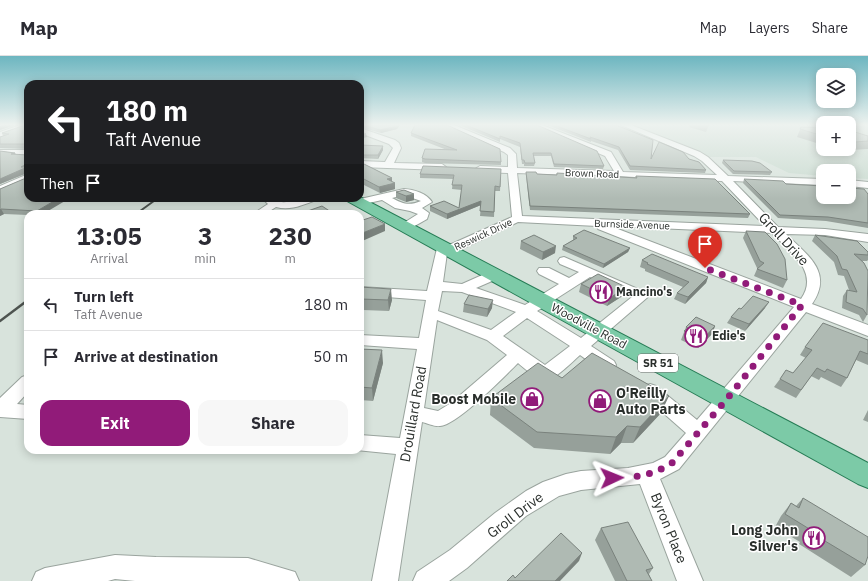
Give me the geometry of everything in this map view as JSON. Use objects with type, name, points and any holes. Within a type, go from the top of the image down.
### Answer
[{"type":"main road","name":"Woodville Road","points":[[360,202],[494,275],[535,306],[599,331],[868,476]]},
{"type":"street","points":[[388,165],[396,150]]},
{"type":"street","name":"Reswick Drive","points":[[445,248],[516,219],[512,154],[506,150]]},
{"type":"street","points":[[598,150],[609,156],[620,174]]},
{"type":"street","name":"Groll Drive","points":[[426,581],[449,567],[528,501],[550,489],[562,484],[588,479],[635,477],[661,470],[672,463],[726,400],[814,290],[814,274],[802,256],[705,159],[686,150]]},
{"type":"street","points":[[0,152],[24,153]]},
{"type":"street","points":[[364,164],[450,168]]},
{"type":"street","name":"Brown Road","points":[[473,168],[816,182]]},
{"type":"street","points":[[0,190],[24,179]]},
{"type":"street","points":[[856,183],[868,184]]},
{"type":"street","points":[[364,199],[384,197],[399,192],[408,192],[427,200],[427,202],[413,208]]},
{"type":"street","points":[[384,197],[400,206],[413,208],[424,213],[424,215],[405,226]]},
{"type":"street","points":[[262,210],[269,202]]},
{"type":"street","points":[[275,202],[283,206],[289,206],[300,202]]},
{"type":"street","points":[[278,202],[285,204],[292,202]]},
{"type":"street","name":"Burnside Avenue","points":[[516,219],[830,232],[868,238]]},
{"type":"street","points":[[592,222],[868,331]]},
{"type":"street","name":"Drouillard Road","points":[[384,581],[433,298],[445,248]]},
{"type":"street","points":[[433,298],[493,336],[517,355],[546,374],[642,296],[564,261]]},
{"type":"street","points":[[544,271],[570,284]]},
{"type":"street","points":[[493,336],[535,306],[589,272]]},
{"type":"street","points":[[364,291],[433,298],[464,288],[494,275]]},
{"type":"street","points":[[464,288],[535,306],[586,351],[631,379],[671,408],[698,433]]},
{"type":"street","points":[[364,340],[425,344]]},
{"type":"street","points":[[413,413],[440,419],[458,408],[517,355]]},
{"type":"street","points":[[24,385],[0,410],[24,412]]},
{"type":"street","points":[[364,443],[408,447]]},
{"type":"street","name":"Byron Place","points":[[647,474],[690,581]]},
{"type":"street","points":[[45,581],[115,567],[156,570],[248,571],[286,581]]},
{"type":"shaded area","points":[[691,150],[816,150],[816,156],[856,156],[856,150],[868,150],[868,179],[856,178],[856,164],[816,164],[816,175],[789,173],[756,157],[710,157]]},
{"type":"building","points":[[364,150],[381,150],[378,155],[364,155]]},
{"type":"building","points":[[425,150],[457,150],[456,150],[500,150],[501,162],[422,158]]},
{"type":"building","points":[[521,150],[594,150],[597,151],[604,166],[554,164],[551,153],[533,153],[535,163],[525,163],[524,160],[522,160]]},
{"type":"building","points":[[620,150],[652,150],[651,159],[655,150],[677,150],[683,152],[689,159],[699,162],[706,170],[630,166]]},
{"type":"building","points":[[0,151],[15,153],[11,154],[24,155],[24,165],[21,167],[24,167],[24,168],[0,179]]},
{"type":"building","points":[[723,160],[752,161],[760,163],[772,172],[734,171]]},
{"type":"building","points":[[364,164],[392,178],[387,179],[395,183],[379,187],[364,179]]},
{"type":"building","points":[[423,166],[501,169],[500,187],[495,186],[494,212],[480,211],[481,201],[447,214],[430,206],[444,201],[459,208],[462,185],[452,185],[454,175],[420,174]]},
{"type":"building","points":[[526,172],[536,172],[537,174],[557,175],[557,173],[637,178],[636,176],[715,179],[750,214],[530,206]]},
{"type":"building","points":[[24,179],[24,202],[52,202],[39,210],[0,210],[0,189]]},
{"type":"building","points":[[744,179],[783,181],[786,184],[816,186],[816,204],[856,204],[856,188],[864,189],[868,194],[868,223],[828,217],[780,215]]},
{"type":"building","points":[[404,190],[414,194],[406,196],[396,192]]},
{"type":"building","points":[[322,206],[328,210],[311,210]]},
{"type":"building","points":[[372,217],[385,224],[364,232],[364,220]]},
{"type":"building","points":[[584,230],[630,248],[604,264],[563,246],[577,238],[573,236]]},
{"type":"building","points":[[746,231],[765,232],[777,244],[785,259],[787,280],[757,269],[764,263],[760,261]]},
{"type":"building","points":[[534,235],[556,246],[543,252],[521,241]]},
{"type":"building","points":[[815,235],[857,241],[868,252],[868,255],[854,254],[864,263],[868,271],[867,315],[863,309],[846,302],[847,290],[857,292],[847,270],[842,269],[837,256]]},
{"type":"building","points":[[652,254],[708,277],[688,297],[677,293],[689,282],[647,264],[648,263],[642,260]]},
{"type":"building","points":[[598,274],[626,287],[610,298],[581,284]]},
{"type":"building","points":[[364,287],[391,289],[388,300],[364,299]]},
{"type":"building","points":[[469,295],[493,300],[488,309],[464,304]]},
{"type":"building","points":[[753,296],[769,302],[749,324],[731,317],[739,308],[741,309]]},
{"type":"building","points":[[696,317],[715,326],[702,340],[684,331]]},
{"type":"building","points":[[823,323],[868,340],[868,354],[860,351],[847,378],[827,369],[825,372],[817,368],[801,390],[780,379],[786,370],[793,373],[812,350],[805,347]]},
{"type":"building","points":[[364,349],[382,350],[372,388],[364,387]]},
{"type":"building","points":[[592,353],[669,396],[640,427],[627,426],[616,437],[537,432],[491,398],[538,363],[562,378]]},
{"type":"building","points":[[803,498],[868,537],[868,556],[865,565],[810,532],[811,530],[785,514],[791,503],[799,508]]},
{"type":"building","points":[[628,522],[653,568],[646,570],[652,581],[627,581],[601,528]]},
{"type":"building","points":[[561,533],[582,553],[555,581],[507,581],[513,575],[515,578]]},
{"type":"railway","points":[[142,210],[152,202]]},
{"type":"railway","points":[[0,321],[24,303]]},
{"type":"place","name":"Mancino's","points":[[601,292]]},
{"type":"place","name":"Edie's","points":[[696,336]]},
{"type":"place","name":"Boost Mobile","points":[[532,399]]},
{"type":"place","name":"O'Reilly Auto Parts","points":[[600,401]]},
{"type":"place","name":"Long John Silver's","points":[[814,538]]},
{"type":"route","points":[[612,478],[635,477],[661,470],[672,463],[726,400],[802,305],[705,268]]}]
